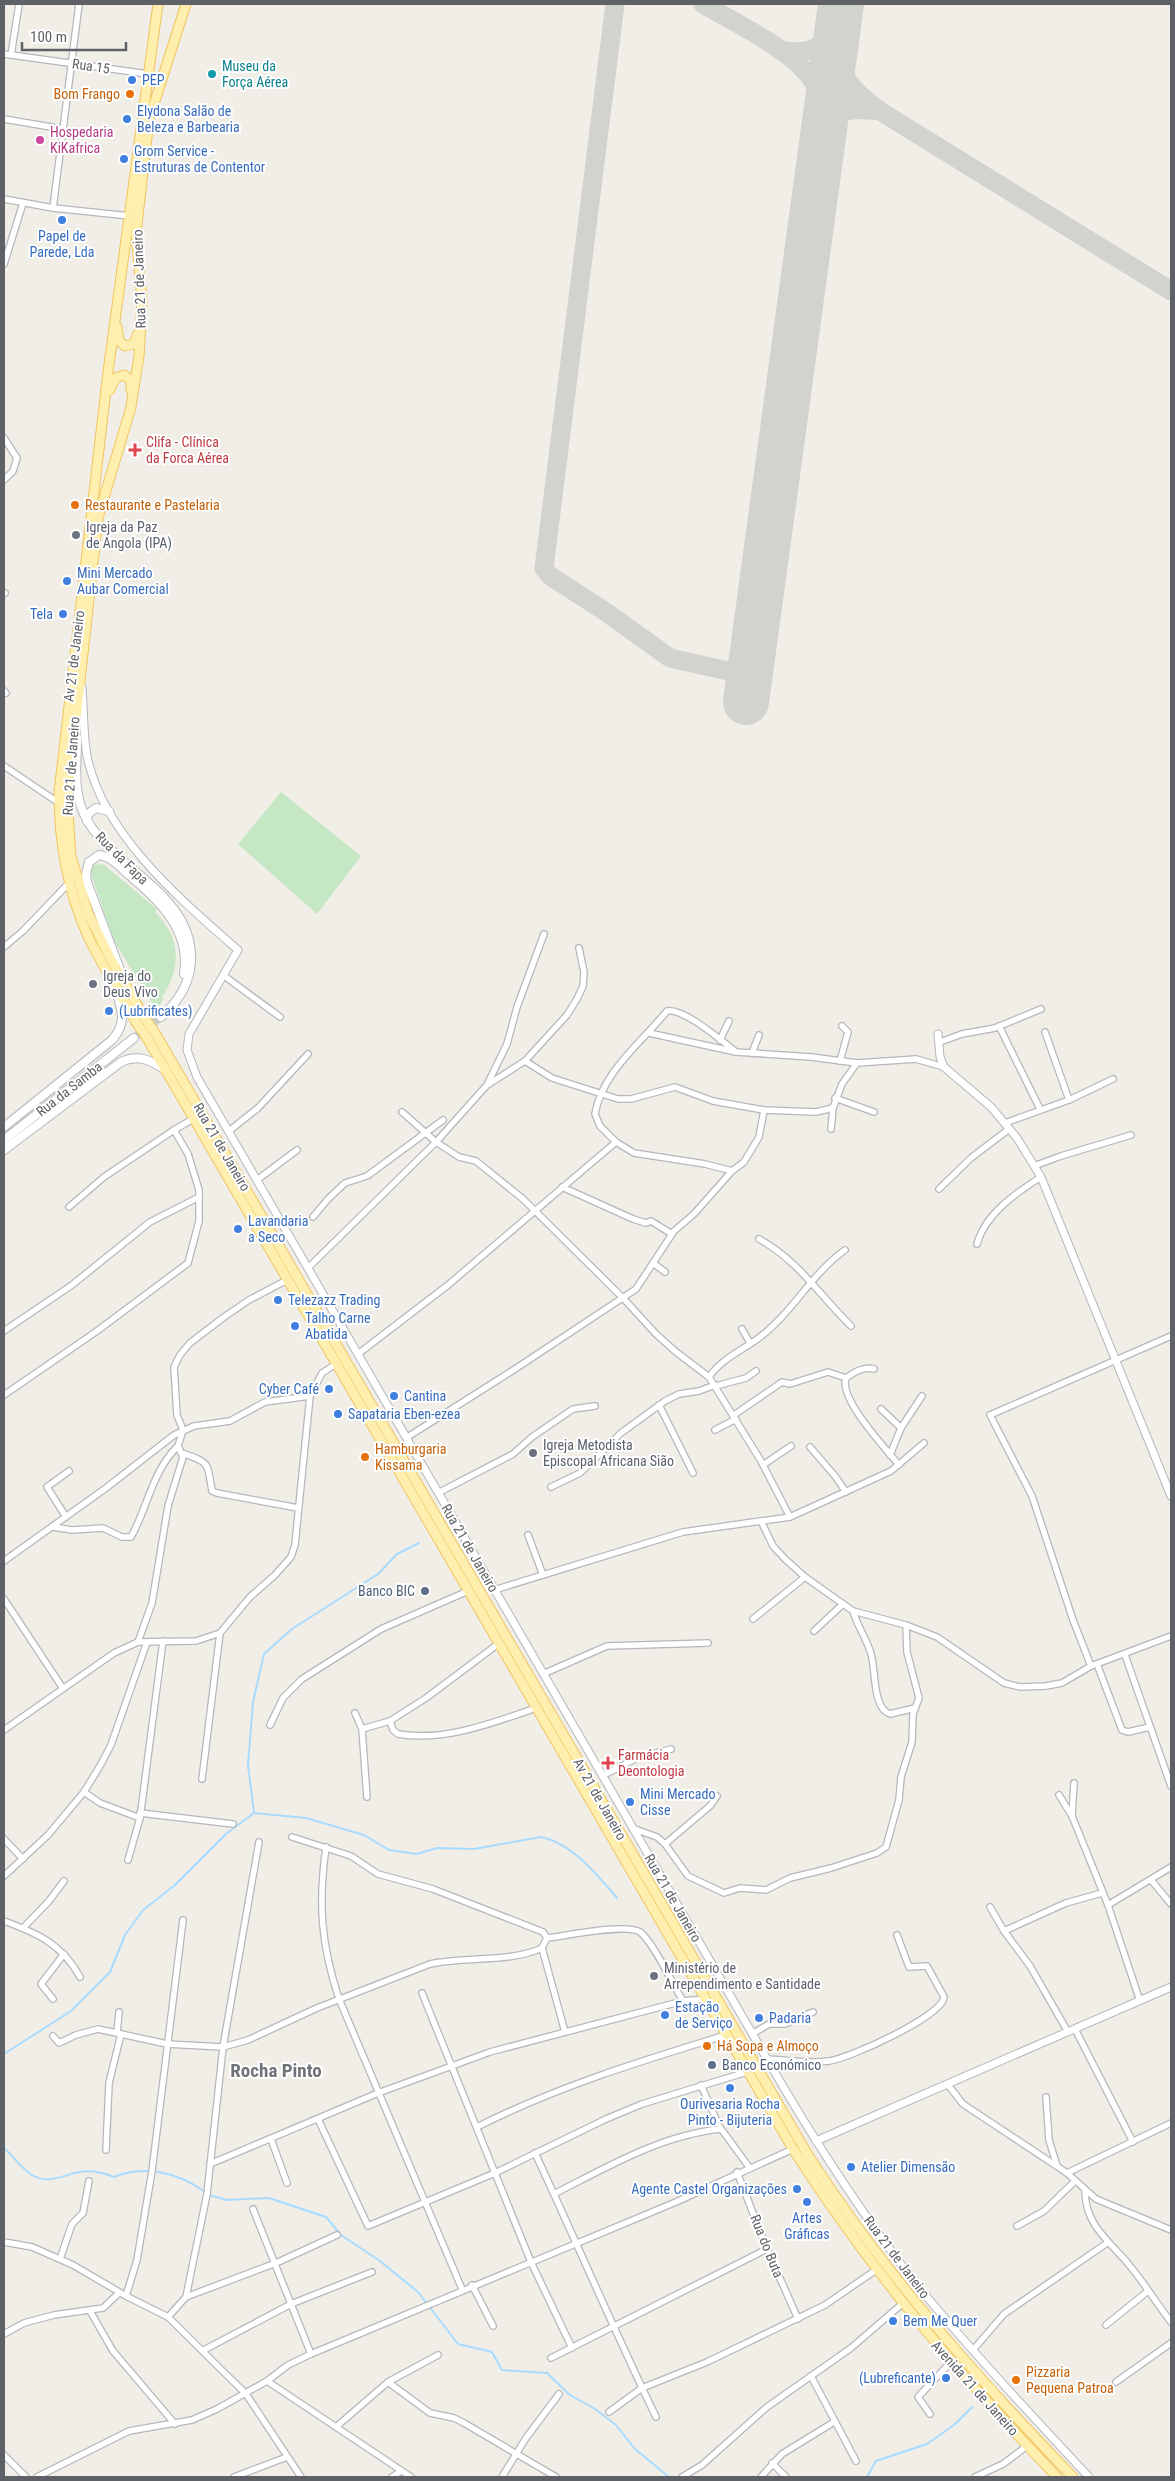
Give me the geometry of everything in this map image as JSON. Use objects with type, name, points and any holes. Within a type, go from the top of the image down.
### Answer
[{"type":"main road","name":"Rua 21 de Janeiro","points":[[84,569],[158,4]]},
{"type":"main road","name":"Rua 21 de Janeiro","points":[[186,4],[153,102],[146,142],[136,233],[142,314],[136,382],[124,432],[98,518],[68,780],[67,825],[71,856],[88,913],[108,956],[124,982],[140,1019],[446,1534]]},
{"type":"main road","points":[[117,307],[118,337],[125,346],[134,344],[142,314]]},
{"type":"main road","points":[[102,431],[112,383],[119,375],[124,375],[131,380],[132,385],[124,432]]},
{"type":"main road","name":"Av 21 de Janeiro","points":[[84,569],[60,769],[61,838],[69,883],[88,935],[110,975],[140,1019]]},
{"type":"main road","name":"Rua da Fapa","points":[[79,681],[76,785],[79,803],[87,821],[103,841],[175,910],[186,932],[191,954],[188,978],[178,1000],[160,1015],[176,993],[185,973],[186,957],[179,931],[157,900],[107,857],[99,855],[89,862],[87,882],[124,982]]},
{"type":"main road","points":[[87,821],[88,814],[96,808],[109,812]]},
{"type":"main road","points":[[4,1127],[107,1046],[117,1034],[121,1028],[123,1013],[110,975]]},
{"type":"main road","name":"Rua 21 de Janeiro","points":[[151,1036],[166,1070],[194,1119],[793,2149]]},
{"type":"main road","name":"Rua da Samba","points":[[4,1135],[134,1037],[4,1140]]},
{"type":"main road","points":[[4,1150],[121,1062],[135,1057],[142,1058],[166,1070]]},
{"type":"main road","name":"Av 21 de Janeiro","points":[[446,1534],[809,2157]]},
{"type":"main road","name":"Avenida 21 de Janeiro","points":[[793,2149],[876,2270],[902,2304],[951,2362],[1057,2477]]},
{"type":"main road","name":"Avenida 21 de Janeiro","points":[[809,2157],[873,2249],[933,2325],[1073,2477]]},
{"type":"street","points":[[11,55],[19,4]]},
{"type":"street","points":[[53,208],[79,4]]},
{"type":"street","name":"Rua 15","points":[[4,54],[148,74]]},
{"type":"street","points":[[4,119],[63,128]]},
{"type":"street","points":[[4,199],[53,208],[130,216]]},
{"type":"street","points":[[4,264],[6,250],[23,203]]},
{"type":"street","points":[[4,438],[17,458],[13,471],[4,480]]},
{"type":"street","points":[[80,670],[87,755],[91,772],[109,812]]},
{"type":"street","points":[[4,766],[59,803]]},
{"type":"street","name":"Rua 21 de Janeiro","points":[[109,812],[141,856],[158,875],[238,950],[195,1023],[186,1050],[194,1071],[752,2034],[816,2141],[890,2250],[932,2303],[973,2350],[1089,2477]]},
{"type":"street","points":[[4,947],[23,931],[69,883]]},
{"type":"street","points":[[308,1268],[436,1142],[487,1085],[507,1044],[517,1007],[531,974],[544,934]]},
{"type":"street","points":[[487,1085],[525,1062],[577,999],[583,986],[584,972],[579,948]]},
{"type":"street","points":[[223,975],[280,1017]]},
{"type":"street","points":[[940,1042],[962,1034],[988,1030],[1041,1009]]},
{"type":"street","points":[[732,1171],[705,1164],[634,1153],[616,1142],[596,1121],[596,1108],[602,1093],[625,1058],[649,1033],[666,1011],[673,1010],[736,1052]]},
{"type":"street","points":[[720,1040],[729,1021]]},
{"type":"street","points":[[840,1061],[848,1032],[842,1026]]},
{"type":"street","points":[[999,1026],[1020,1065],[1040,1109]]},
{"type":"street","points":[[1045,1032],[1069,1100]]},
{"type":"street","points":[[649,1033],[736,1052],[811,1057],[856,1063],[916,1059],[944,1067],[979,1096],[1007,1126],[1040,1177],[1171,1496]]},
{"type":"street","points":[[938,1034],[940,1057],[944,1067]]},
{"type":"street","points":[[752,1053],[759,1035]]},
{"type":"street","points":[[229,1131],[258,1108],[308,1054]]},
{"type":"street","points":[[525,1062],[544,1075],[625,1100],[675,1087],[713,1101],[764,1110],[816,1112],[832,1108]]},
{"type":"street","points":[[832,1129],[832,1108],[835,1098],[856,1063]]},
{"type":"street","points":[[938,1189],[1007,1126],[1040,1109],[1069,1100],[1113,1079]]},
{"type":"street","points":[[835,1098],[874,1112]]},
{"type":"street","points":[[406,1438],[512,1372],[623,1298],[643,1281],[672,1234],[694,1214],[732,1171],[744,1162],[756,1145],[764,1110]]},
{"type":"street","points":[[402,1112],[436,1142],[459,1157],[476,1161],[534,1210],[623,1298],[668,1346],[709,1377],[763,1465],[790,1517]]},
{"type":"street","points":[[69,1207],[104,1177],[174,1130],[194,1119]]},
{"type":"street","points":[[314,1217],[328,1198],[345,1183],[367,1176],[443,1120]]},
{"type":"street","points":[[4,1395],[97,1331],[188,1263],[200,1221],[199,1197],[195,1173],[174,1130]]},
{"type":"street","points":[[1034,1166],[1131,1135]]},
{"type":"street","points":[[358,1354],[448,1285],[616,1142]]},
{"type":"street","points":[[257,1180],[297,1150]]},
{"type":"street","points":[[977,1244],[982,1231],[1007,1201],[1040,1177]]},
{"type":"street","points":[[562,1187],[633,1219],[646,1222],[651,1221],[672,1234]]},
{"type":"street","points":[[4,1331],[72,1285],[150,1222],[199,1197]]},
{"type":"street","points":[[760,1239],[779,1250],[794,1263],[851,1326]]},
{"type":"street","points":[[709,1377],[729,1356],[770,1329],[829,1263],[845,1250]]},
{"type":"street","points":[[653,1263],[665,1272]]},
{"type":"street","points":[[52,1527],[72,1530],[103,1528],[122,1537],[131,1537],[148,1495],[164,1463],[178,1446],[183,1430],[177,1415],[174,1367],[180,1354],[190,1343],[224,1317],[249,1300],[287,1280]]},
{"type":"street","points":[[742,1329],[750,1343]]},
{"type":"street","points":[[1150,1726],[1128,1732],[1122,1730],[1067,1603],[1032,1496],[990,1415],[1171,1336]]},
{"type":"street","points":[[4,1730],[114,1653],[138,1642],[196,1641],[220,1633],[250,1597],[275,1575],[291,1557],[296,1544],[310,1396],[322,1373],[336,1364]]},
{"type":"street","points":[[715,1430],[782,1382],[790,1384],[828,1372],[846,1378],[864,1368],[874,1369]]},
{"type":"street","points":[[551,1487],[580,1473],[622,1433],[674,1396],[746,1378],[756,1371]]},
{"type":"street","points":[[846,1378],[845,1387],[852,1403],[898,1465]]},
{"type":"street","points":[[4,1561],[183,1430],[194,1426],[230,1421],[264,1402],[310,1396]]},
{"type":"street","points":[[890,1455],[900,1428],[922,1396]]},
{"type":"street","points":[[659,1405],[693,1473]]},
{"type":"street","points":[[438,1493],[513,1454],[538,1432],[573,1409],[595,1406]]},
{"type":"street","points":[[881,1408],[900,1428]]},
{"type":"street","points":[[494,1590],[683,1532],[790,1517],[891,1471],[924,1443]]},
{"type":"street","points":[[138,1642],[152,1603],[168,1506],[183,1457],[178,1446]]},
{"type":"street","points":[[763,1465],[791,1446]]},
{"type":"street","points":[[810,1447],[836,1476],[846,1492]]},
{"type":"street","points":[[182,1453],[204,1460],[208,1466],[212,1490],[217,1493],[298,1508]]},
{"type":"street","points":[[66,1517],[47,1487],[69,1471]]},
{"type":"street","points":[[761,1521],[773,1546],[805,1577],[843,1604],[854,1611],[925,1632],[950,1645],[1004,1684],[1020,1687],[1062,1683],[1094,1665],[1125,1655],[1171,1636]]},
{"type":"street","points":[[528,1535],[542,1575]]},
{"type":"street","points":[[752,1619],[805,1577]]},
{"type":"street","points":[[270,1725],[284,1698],[302,1679],[381,1629],[468,1591]]},
{"type":"street","points":[[4,1599],[62,1688]]},
{"type":"street","points":[[814,1631],[843,1604]]},
{"type":"street","points":[[854,1611],[871,1654],[875,1687],[883,1707],[890,1714],[915,1708]]},
{"type":"street","points":[[632,1828],[653,1835],[665,1844],[688,1876],[724,1893],[740,1888],[766,1890],[790,1878],[831,1868],[882,1851],[888,1842],[901,1777],[912,1742],[915,1708],[919,1698],[907,1652],[906,1625]]},
{"type":"street","points":[[202,1779],[220,1633]]},
{"type":"street","points":[[128,1860],[140,1816],[163,1641]]},
{"type":"street","points":[[4,1876],[48,1835],[84,1792],[110,1744],[147,1642]]},
{"type":"street","points":[[362,1729],[390,1721],[426,1698],[498,1644]]},
{"type":"street","points":[[543,1674],[608,1646],[708,1644]]},
{"type":"street","points":[[1125,1655],[1171,1786]]},
{"type":"street","points":[[390,1721],[393,1730],[398,1734],[431,1735],[498,1720],[536,1708]]},
{"type":"street","points":[[355,1713],[362,1729],[367,1797]]},
{"type":"street","points":[[602,1776],[637,1758],[671,1749]]},
{"type":"street","points":[[1072,1816],[1074,1783]]},
{"type":"street","points":[[84,1792],[109,1807],[140,1816],[233,1824]]},
{"type":"street","points":[[1059,1795],[1072,1816],[1108,1905],[1140,2001]]},
{"type":"street","points":[[665,1844],[710,1806],[717,1796]]},
{"type":"street","points":[[292,1837],[357,1859],[378,1874],[433,1889],[543,1932],[547,1938]]},
{"type":"street","points":[[4,1839],[22,1859]]},
{"type":"street","points":[[186,2297],[207,2194],[223,2047],[259,1842]]},
{"type":"street","points":[[326,1847],[321,1921],[330,1970],[339,1999],[427,2202],[462,2289]]},
{"type":"street","points":[[1108,1905],[1171,1867]]},
{"type":"street","points":[[1151,1880],[1171,1904]]},
{"type":"street","points":[[24,1927],[49,1901],[64,1881]]},
{"type":"street","points":[[1004,1932],[1066,1903],[1102,1893]]},
{"type":"street","points":[[990,1907],[1004,1932],[1030,1966],[1068,2032]]},
{"type":"street","points":[[126,2296],[137,2260],[152,2171],[183,1920]]},
{"type":"street","points":[[4,1921],[24,1927],[42,1936],[64,1954],[80,1977]]},
{"type":"street","points":[[547,1938],[607,1929],[639,1932],[658,1956],[683,2001]]},
{"type":"street","points":[[767,2059],[821,2062],[850,2056],[911,2024],[941,2004],[944,1997],[928,1966],[909,1967],[897,1935]]},
{"type":"street","points":[[547,1938],[542,1948],[565,2032]]},
{"type":"street","points":[[53,2036],[59,2043],[91,2030],[105,2030],[167,2044],[223,2047],[248,2040],[339,1999],[430,1964],[447,1960],[524,1954],[542,1948]]},
{"type":"street","points":[[54,1999],[41,1984],[64,1954]]},
{"type":"street","points":[[816,2141],[1171,1987]]},
{"type":"street","points":[[422,1993],[531,2262],[572,2348]]},
{"type":"street","points":[[210,2164],[378,2092],[490,2052],[683,2001],[705,1999]]},
{"type":"street","points":[[106,2150],[109,2083],[119,2034],[120,2012]]},
{"type":"street","points":[[752,2034],[769,2024],[785,2024],[813,2012]]},
{"type":"street","points":[[1075,2028],[1133,2142]]},
{"type":"street","points":[[477,2127],[513,2109],[593,2078],[726,2035]]},
{"type":"street","points":[[318,2119],[366,2224],[370,2226],[495,2173],[616,2115],[701,2085],[747,2072]]},
{"type":"street","points":[[948,2084],[967,2107],[1067,2173],[1085,2191],[1100,2201],[1171,2230]]},
{"type":"street","points":[[701,2085],[721,2129],[749,2167]]},
{"type":"street","points":[[1046,2097],[1049,2140],[1057,2166]]},
{"type":"street","points":[[1067,2173],[1171,2123]]},
{"type":"street","points":[[554,2194],[653,2147],[693,2134],[721,2129]]},
{"type":"street","points":[[271,2139],[287,2183]]},
{"type":"street","points":[[37,2477],[129,2431],[140,2427],[174,2424],[192,2420],[246,2394],[288,2365],[311,2354],[577,2241],[676,2202],[737,2172],[793,2149]]},
{"type":"street","points":[[535,2153],[577,2241],[613,2328],[656,2417]]},
{"type":"street","name":"Rua do Buta","points":[[737,2172],[767,2249],[798,2319]]},
{"type":"street","points":[[60,2259],[72,2224],[82,2213],[89,2181]]},
{"type":"street","points":[[1017,2226],[1044,2211],[1074,2181]]},
{"type":"street","points":[[1085,2191],[1089,2211],[1108,2243],[1125,2259],[1171,2322]]},
{"type":"street","points":[[253,2209],[311,2354]]},
{"type":"street","points":[[168,2317],[186,2297],[276,2263],[337,2235]]},
{"type":"street","points":[[4,2242],[32,2247],[60,2259],[119,2293],[168,2317],[204,2350],[246,2394],[301,2477]]},
{"type":"street","points":[[973,2350],[1004,2314],[1108,2243]]},
{"type":"street","points":[[551,2358],[767,2249]]},
{"type":"street","points":[[609,2412],[642,2388],[707,2362],[825,2306],[876,2270]]},
{"type":"street","points":[[204,2350],[291,2304],[372,2272]]},
{"type":"street","points":[[472,2285],[492,2326]]},
{"type":"street","points":[[1106,2325],[1148,2291]]},
{"type":"street","points":[[4,2334],[24,2324],[54,2315],[90,2311],[108,2305],[119,2293]]},
{"type":"street","points":[[682,2477],[702,2465],[767,2407],[851,2348],[902,2304]]},
{"type":"street","points":[[90,2311],[113,2351],[174,2424]]},
{"type":"street","points":[[1116,2382],[1171,2343]]},
{"type":"street","points":[[336,2427],[388,2382],[438,2355]]},
{"type":"street","points":[[930,2414],[918,2398],[951,2362]]},
{"type":"street","points":[[811,2376],[856,2461]]},
{"type":"street","points":[[267,2381],[411,2477]]},
{"type":"street","points":[[388,2382],[430,2413],[459,2420],[556,2477]]},
{"type":"street","points":[[502,2477],[560,2394]]},
{"type":"street","points":[[761,2477],[772,2463],[834,2422]]},
{"type":"street","points":[[975,2477],[1003,2464],[1027,2446]]},
{"type":"street","points":[[4,2454],[26,2477]]},
{"type":"street","points":[[234,2477],[287,2457]]},
{"type":"street","points":[[772,2463],[786,2477]]},
{"type":"street","points":[[392,2477],[401,2471]]},
{"type":"green space","points":[[281,792],[361,856],[317,914],[238,844]]},
{"type":"green space","points":[[103,864],[157,909],[155,912],[164,922],[174,942],[176,953],[173,975],[162,997],[163,1000],[159,1006],[161,1008],[157,1011],[114,941],[91,870],[94,865]]},
{"type":"waterway","points":[[254,1813],[248,1765],[253,1702],[264,1654],[292,1629],[378,1574],[397,1554],[419,1543]]},
{"type":"waterway","points":[[4,2054],[71,2011],[110,1972],[125,1935],[143,1910],[175,1885],[226,1834],[254,1813],[306,1818],[364,1835],[389,1850],[417,1854],[437,1848],[474,1849],[541,1837],[563,1846],[583,1861],[617,1898]]},
{"type":"waterway","points":[[4,2148],[28,2172],[38,2178],[50,2179],[84,2171],[97,2172],[114,2177],[138,2171],[161,2172],[173,2175],[205,2192]]},
{"type":"waterway","points":[[209,2195],[227,2200],[269,2198],[326,2217],[341,2235],[380,2261],[418,2292],[458,2344],[492,2352],[502,2370],[547,2373],[570,2395],[595,2409],[616,2425],[635,2449],[669,2477]]},
{"type":"waterway","points":[[867,2477],[876,2461],[927,2444],[954,2425],[972,2407]]},
{"type":"taxiway","points":[[615,4],[544,568],[550,576],[603,610],[670,658],[750,676]]},
{"type":"taxiway","points":[[703,4],[752,31],[785,53],[799,65],[811,79],[822,98],[824,131]]},
{"type":"taxiway","points":[[840,12],[839,59],[846,79],[865,99],[880,111],[1171,291]]},
{"type":"taxiway","points":[[780,50],[800,52],[816,47],[828,36],[837,18]]},
{"type":"taxiway","points":[[824,131],[828,123],[839,113],[855,110],[880,111]]},
{"type":"runway","points":[[746,702],[841,4]]},
{"type":"tunnel","points":[[134,1038],[161,1017]]},
{"type":"place","name":"Museu da Força Aérea","points":[[212,74]]},
{"type":"place","name":"PEP","points":[[132,80]]},
{"type":"place","name":"Bom Frango","points":[[130,94]]},
{"type":"place","name":"Elydona Salão de Beleza e Barbearia","points":[[127,119]]},
{"type":"place","name":"Hospedaria KiKafrica","points":[[40,140]]},
{"type":"place","name":"Grom Service - Estruturas de Contentor","points":[[124,159]]},
{"type":"place","name":"Papel de Parede, Lda","points":[[62,220]]},
{"type":"place","name":"Clifa - Clínica da Forca Aérea","points":[[135,450]]},
{"type":"place","name":"Restaurante e Pastelaria","points":[[75,505]]},
{"type":"place","name":"Igreja da Paz de Angola (IPA)","points":[[76,535]]},
{"type":"place","name":"Mini Mercado Aubar Comercial","points":[[67,581]]},
{"type":"place","name":"Tela","points":[[63,614]]},
{"type":"place","name":"Igreja do Deus Vivo","points":[[93,984]]},
{"type":"place","name":"(Lubrificates)","points":[[109,1011]]},
{"type":"place","name":"Lavandaria a Seco","points":[[238,1229]]},
{"type":"place","name":"Telezazz Trading","points":[[278,1300]]},
{"type":"place","name":"Talho Carne Abatida","points":[[295,1326]]},
{"type":"place","name":"Cyber Café","points":[[329,1389]]},
{"type":"place","name":"Cantina","points":[[394,1396]]},
{"type":"place","name":"Sapataria Eben-ezea","points":[[338,1414]]},
{"type":"place","name":"Igreja Metodista Episcopal Africana Sião","points":[[533,1453]]},
{"type":"place","name":"Hamburgaria Kissama","points":[[365,1457]]},
{"type":"place","name":"Banco BIC","points":[[425,1591]]},
{"type":"place","name":"Farmácia Deontologia","points":[[608,1763]]},
{"type":"place","name":"Mini Mercado Cisse","points":[[630,1802]]},
{"type":"place","name":"Ministério de Arrependimento e Santidade","points":[[654,1976]]},
{"type":"place","name":"Estação de Serviço","points":[[665,2015]]},
{"type":"place","name":"Padaria","points":[[759,2018]]},
{"type":"place","name":"Há Sopa e Almoço","points":[[707,2046]]},
{"type":"place","name":"Banco Económico","points":[[712,2065]]},
{"type":"place","name":"Ourivesaria Rocha Pinto - Bijuteria","points":[[730,2088]]},
{"type":"place","name":"Atelier Dimensão","points":[[851,2167]]},
{"type":"place","name":"Agente Castel Organizações","points":[[797,2189]]},
{"type":"place","name":"Artes Gráficas","points":[[807,2202]]},
{"type":"place","name":"Bem Me Quer","points":[[893,2321]]},
{"type":"place","name":"(Lubreficante)","points":[[946,2378]]},
{"type":"place","name":"Pizzaria Pequena Patroa","points":[[1016,2380]]},
{"type":"district","name":"Rocha Pinto","points":[[276,2070]]}]
